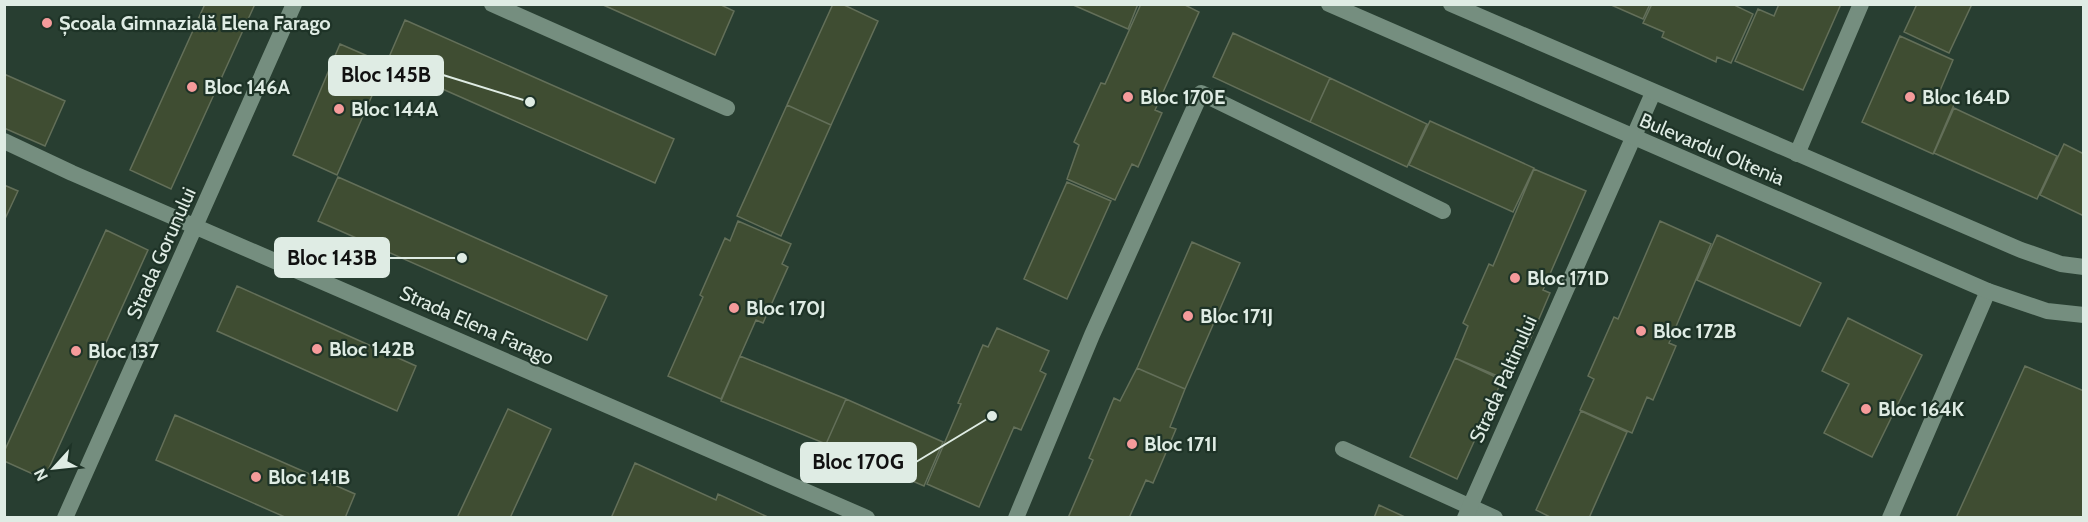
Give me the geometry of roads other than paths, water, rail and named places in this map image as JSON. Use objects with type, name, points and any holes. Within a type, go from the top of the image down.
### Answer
[{"type":"street","name":"Strada Gorunului","points":[[65,518],[294,4]]},
{"type":"street","points":[[492,4],[727,108]]},
{"type":"street","name":"Bulevardul Oltenia","points":[[1329,4],[1988,291],[2047,311],[2084,315]]},
{"type":"street","name":"Bulevardul Oltenia","points":[[1451,4],[2021,250],[2061,264],[2084,267]]},
{"type":"street","points":[[1797,154],[1861,4]]},
{"type":"street","points":[[1016,518],[1092,335],[1201,93],[1443,212]]},
{"type":"street","name":"Strada Paltinului","points":[[1468,512],[1653,93]]},
{"type":"street","name":"Strada Elena Farago","points":[[4,141],[867,518]]},
{"type":"street","points":[[1890,518],[1988,291]]},
{"type":"street","points":[[1343,450],[1468,512],[1495,518]]},
{"type":"place","name":"Școala Gimnazială Elena Farago","points":[[47,23]]},
{"type":"place","name":"Bloc 146A","points":[[192,87]]},
{"type":"place","name":"Bloc 170E","points":[[1128,97]]},
{"type":"place","name":"Bloc 164D","points":[[1910,97]]},
{"type":"place","name":"Bloc 145B","points":[[530,102]]},
{"type":"place","name":"Bloc 144A","points":[[339,109]]},
{"type":"place","name":"Bloc 143B","points":[[462,258]]},
{"type":"place","name":"Bloc 171D","points":[[1515,278]]},
{"type":"place","name":"Bloc 170J","points":[[734,308]]},
{"type":"place","name":"Bloc 171J","points":[[1188,316]]},
{"type":"place","name":"Bloc 172B","points":[[1641,331]]},
{"type":"place","name":"Bloc 142B","points":[[317,349]]},
{"type":"place","name":"Bloc 137","points":[[76,351]]},
{"type":"place","name":"Bloc 164K","points":[[1866,409]]},
{"type":"place","name":"Bloc 170G","points":[[992,416]]},
{"type":"place","name":"Bloc 171I","points":[[1132,444]]},
{"type":"place","name":"Bloc 141B","points":[[256,477]]}]
